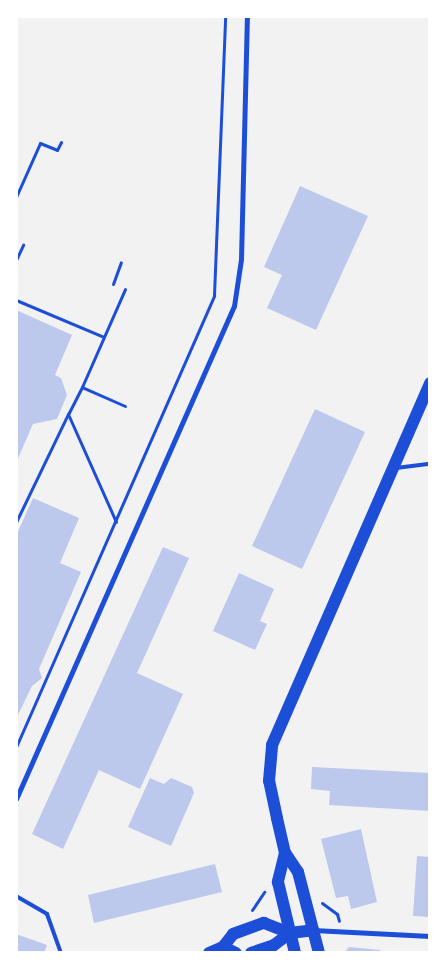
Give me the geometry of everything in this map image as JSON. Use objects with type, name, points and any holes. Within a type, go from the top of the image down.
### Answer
[{"type":"main road","points":[[319,953],[298,872],[285,853],[269,781],[272,745],[430,382]]},
{"type":"main road","points":[[285,853],[278,882],[295,953]]},
{"type":"main road","points":[[208,953],[223,948],[233,934],[264,923],[290,933],[313,930]]},
{"type":"main road","points":[[251,953],[274,945],[290,933]]},
{"type":"main road","points":[[223,948],[236,953]]},
{"type":"street","points":[[16,799],[234,306],[241,259],[247,16]]},
{"type":"street","points":[[313,930],[341,929],[430,936]]},
{"type":"lane","points":[[392,468],[430,464]]},
{"type":"lane","points":[[16,896],[47,914],[61,953]]},
{"type":"path","points":[[16,746],[116,523],[214,295],[225,16]]},
{"type":"path","points":[[16,197],[40,143],[57,150],[60,142]]},
{"type":"path","points":[[16,260],[23,245]]},
{"type":"path","points":[[113,284],[121,262]]},
{"type":"path","points":[[16,522],[82,387],[125,289]]},
{"type":"path","points":[[16,300],[104,337]]},
{"type":"path","points":[[82,387],[125,406]]},
{"type":"path","points":[[68,414],[116,523]]},
{"type":"path","points":[[317,896],[338,914],[341,929]]},
{"type":"building","points":[[300,186],[368,216],[316,330],[267,308],[282,275],[264,267]]},
{"type":"building","points":[[16,310],[72,335],[55,375],[61,378],[67,395],[57,419],[33,424],[16,463]]},
{"type":"building","points":[[315,409],[365,432],[302,569],[252,546]]},
{"type":"building","points":[[33,498],[79,518],[60,563],[81,572],[39,669],[42,678],[32,686],[16,719],[16,536]]},
{"type":"building","points":[[163,547],[189,558],[137,673],[183,694],[140,789],[99,770],[63,849],[32,834]]},
{"type":"building","points":[[239,573],[274,589],[260,621],[267,624],[255,650],[213,631]]},
{"type":"building","points":[[312,767],[430,773],[430,811],[329,805],[330,791],[311,789]]},
{"type":"building","points":[[150,778],[164,784],[171,778],[192,787],[194,793],[171,846],[128,827]]},
{"type":"building","points":[[361,829],[377,902],[351,909],[348,896],[336,898],[321,839]]},
{"type":"building","points":[[417,856],[430,857],[430,917],[413,916]]},
{"type":"building","points":[[215,864],[222,892],[94,923],[88,895]]},
{"type":"building","points":[[16,934],[47,945],[44,953],[16,953]]},
{"type":"building","points":[[349,947],[380,950],[381,953],[344,953]]}]
